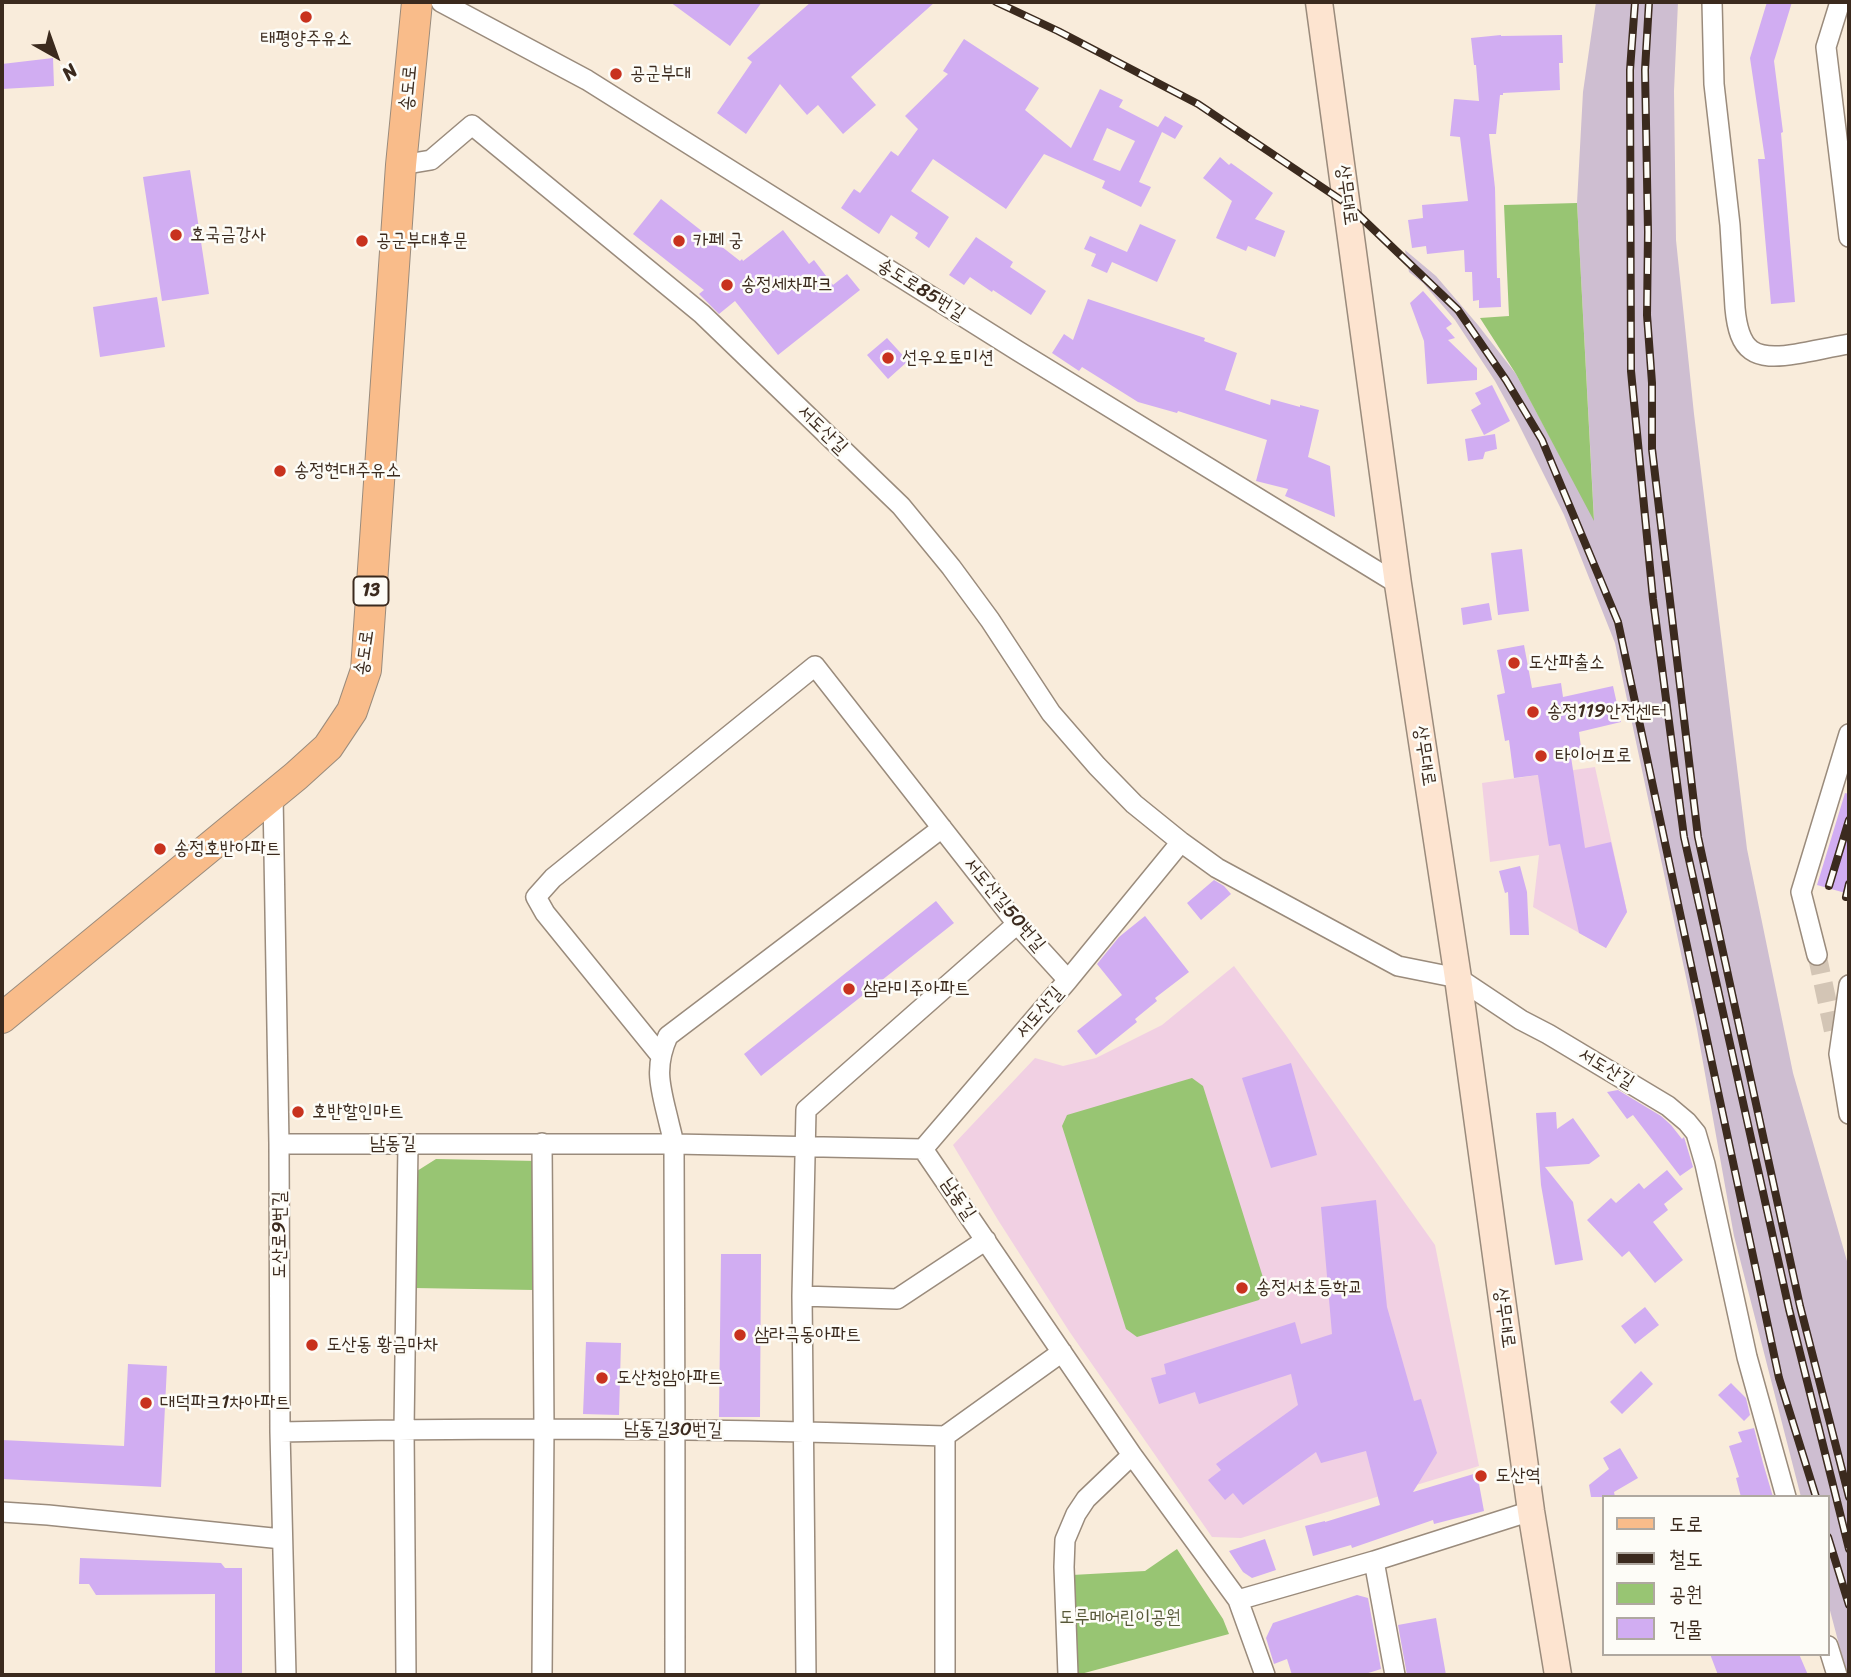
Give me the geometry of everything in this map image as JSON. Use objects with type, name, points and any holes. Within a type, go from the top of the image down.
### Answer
[{"type":"main road","name":"송도로","points":[[2,1018],[328,747],[352,711],[366,670],[401,165],[417,2]]},
{"type":"main road","name":"상무대로","points":[[1319,2],[1398,584],[1458,978],[1531,1511],[1559,1675]]},
{"type":"street","name":"송도로85번길","points":[[441,2],[587,80],[1017,351],[1398,584]]},
{"type":"street","points":[[1713,2],[1714,84],[1730,225],[1734,308],[1740,336],[1748,348],[1766,357],[1849,344]]},
{"type":"street","points":[[1840,2],[1826,47],[1841,99],[1849,237]]},
{"type":"street","name":"서도산길","points":[[401,165],[431,160],[472,125],[702,314],[901,506],[990,620],[1051,713],[1134,804],[1181,842],[1217,867],[1398,966],[1458,978],[1521,1020],[1668,1106],[1687,1122],[1696,1133],[1705,1164],[1747,1357],[1785,1495]]},
{"type":"street","name":"서도산길50번길","points":[[661,1056],[545,913],[536,897],[553,877],[815,666],[1017,925],[1068,980]]},
{"type":"street","points":[[1816,955],[1801,892],[1849,734]]},
{"type":"street","name":"도산로9번길","points":[[273,795],[279,1144],[280,1432],[286,1675]]},
{"type":"street","points":[[674,1675],[674,1144],[662,1091],[659,1066],[661,1056],[668,1035],[942,828]]},
{"type":"street","name":"서도산길","points":[[923,1149],[1068,980],[1181,842]]},
{"type":"street","points":[[806,1675],[802,1296],[806,1110],[1017,925]]},
{"type":"street","points":[[1849,985],[1837,1046],[1849,1114]]},
{"type":"street","points":[[542,1143],[542,1675]]},
{"type":"street","name":"남동길","points":[[279,1144],[674,1144],[923,1149],[1132,1455],[1238,1600],[1265,1675]]},
{"type":"street","points":[[406,1675],[404,1429],[408,1144]]},
{"type":"street","points":[[802,1296],[897,1299],[986,1240]]},
{"type":"street","points":[[945,1675],[945,1436],[1062,1352]]},
{"type":"street","name":"남동길30번길","points":[[280,1432],[544,1428],[803,1431],[945,1436]]},
{"type":"street","points":[[1068,1675],[1065,1540],[1086,1499],[1132,1455]]},
{"type":"street","points":[[1238,1600],[1374,1561],[1531,1511]]},
{"type":"street","points":[[2,1512],[282,1539]]},
{"type":"street","points":[[1374,1561],[1395,1675]]},
{"type":"street","points":[[1830,1653],[1836,1675]]},
{"type":"shaded area","points":[[1596,2],[1678,2],[1674,91],[1676,240],[1694,414],[1747,849],[1793,1073],[1849,1268],[1849,1675],[1830,1611],[1830,1495],[1800,1495],[1734,1236],[1697,1029],[1615,643],[1564,515],[1517,421],[1495,381],[1455,320],[1423,283],[1409,272],[1405,250],[1436,276],[1516,374],[1594,519],[1577,203],[1583,92]]},
{"type":"shaded area","points":[[1595,767],[1627,912],[1606,948],[1533,907],[1539,855],[1490,862],[1482,783]]},
{"type":"shaded area","name":"송정서초등학교","points":[[1234,966],[1435,1245],[1479,1466],[1241,1538],[1212,1537],[1069,1331],[953,1145],[1035,1058],[1063,1066],[1096,1058],[1162,1025]]},
{"type":"green space","points":[[1577,203],[1594,521],[1516,374],[1480,318],[1509,316],[1504,205]]},
{"type":"green space","points":[[1192,1078],[1203,1086],[1266,1287],[1259,1300],[1137,1337],[1126,1329],[1062,1126],[1067,1115]]},
{"type":"green space","points":[[436,1159],[537,1161],[534,1290],[414,1288],[417,1171]]},
{"type":"green space","name":"도루메어린이공원","points":[[1177,1549],[1223,1619],[1229,1634],[1077,1675],[1072,1575],[1145,1571]]},
{"type":"building","points":[[670,2],[762,2],[730,46]]},
{"type":"building","points":[[811,2],[935,2],[851,77],[876,105],[843,134],[818,105],[807,115],[780,84],[746,134],[717,113],[752,62],[747,58]]},
{"type":"building","points":[[1767,2],[1792,2],[1774,61],[1783,132],[1795,302],[1771,304],[1758,159],[1765,159],[1750,58]]},
{"type":"building","points":[[1562,35],[1563,63],[1559,63],[1560,90],[1500,95],[1496,134],[1489,134],[1495,188],[1497,278],[1500,278],[1501,307],[1479,308],[1479,300],[1473,301],[1472,272],[1465,272],[1464,250],[1427,254],[1426,246],[1412,248],[1408,220],[1423,218],[1422,205],[1468,201],[1460,137],[1450,136],[1454,99],[1479,101],[1471,38]]},
{"type":"building","points":[[964,39],[1039,88],[1025,110],[1071,148],[1100,89],[1123,100],[1119,107],[1158,127],[1165,116],[1183,126],[1175,139],[1162,132],[1139,182],[1151,187],[1141,207],[1102,188],[1105,181],[1044,154],[1006,209],[933,159],[911,191],[949,217],[929,248],[915,238],[918,233],[891,215],[879,234],[841,208],[854,189],[860,193],[891,151],[898,156],[918,129],[905,116],[948,74],[943,71]],"holes":[[[1107,128],[1135,141],[1120,171],[1093,160]]]},
{"type":"building","points":[[53,58],[54,86],[2,89],[2,64]]},
{"type":"building","points":[[1220,157],[1273,193],[1255,219],[1285,231],[1275,257],[1248,246],[1246,251],[1216,238],[1232,201],[1203,178]]},
{"type":"building","name":"호국금강사","points":[[190,170],[209,294],[162,301],[143,177]]},
{"type":"building","points":[[661,199],[740,261],[783,230],[809,264],[814,260],[833,285],[847,274],[860,290],[778,355],[735,301],[719,314],[699,294],[704,290],[633,234]]},
{"type":"building","points":[[1140,224],[1176,240],[1157,282],[1112,262],[1107,273],[1091,266],[1096,254],[1084,249],[1090,236],[1127,252]]},
{"type":"building","points":[[976,237],[1013,262],[1010,267],[1046,291],[1031,315],[970,277],[964,285],[949,275]]},
{"type":"building","points":[[1423,291],[1452,324],[1446,328],[1455,338],[1448,340],[1477,368],[1477,380],[1427,384],[1424,341],[1410,303]]},
{"type":"building","points":[[157,297],[165,347],[100,357],[93,307]]},
{"type":"building","points":[[1088,299],[1205,338],[1204,341],[1237,353],[1225,390],[1270,405],[1271,399],[1319,410],[1308,457],[1330,466],[1335,517],[1285,496],[1288,489],[1256,481],[1267,440],[1178,411],[1177,413],[1138,402],[1082,367],[1079,371],[1052,353],[1064,334],[1073,340]]},
{"type":"building","name":"선우오토미션","points":[[887,338],[908,361],[888,379],[867,355]]},
{"type":"building","points":[[1492,385],[1510,421],[1484,435],[1471,410],[1481,404],[1475,393]]},
{"type":"building","points":[[1495,434],[1497,449],[1485,452],[1483,459],[1468,461],[1465,439]]},
{"type":"building","points":[[1522,549],[1529,611],[1498,615],[1491,553]]},
{"type":"building","points":[[1489,603],[1492,620],[1463,625],[1461,608]]},
{"type":"building","points":[[1524,645],[1532,688],[1561,683],[1563,697],[1613,686],[1621,722],[1579,732],[1582,755],[1571,757],[1585,848],[1611,842],[1627,912],[1606,948],[1579,933],[1560,844],[1549,846],[1538,775],[1514,778],[1509,740],[1505,741],[1497,695],[1505,693],[1497,650]]},
{"type":"building","points":[[1845,793],[1849,794],[1849,894],[1817,885]]},
{"type":"building","points":[[1520,866],[1527,892],[1529,935],[1510,935],[1508,892],[1505,893],[1499,871]]},
{"type":"building","points":[[1214,880],[1231,894],[1201,920],[1187,903]]},
{"type":"building","name":"삼라미주아파트","points":[[936,901],[954,923],[761,1076],[744,1054]]},
{"type":"building","points":[[1145,916],[1189,972],[1155,998],[1157,1001],[1135,1019],[1137,1022],[1096,1055],[1077,1031],[1122,995],[1097,964],[1119,937]]},
{"type":"building","points":[[1291,1063],[1317,1155],[1271,1168],[1242,1078]]},
{"type":"building","points":[[1618,1090],[1661,1116],[1682,1139],[1684,1137],[1693,1167],[1680,1176],[1633,1115],[1627,1119],[1607,1092]]},
{"type":"building","points":[[1556,1112],[1557,1129],[1573,1118],[1600,1156],[1589,1164],[1545,1167],[1573,1202],[1583,1260],[1555,1265],[1541,1185],[1536,1113]]},
{"type":"building","points":[[1667,1170],[1683,1189],[1664,1204],[1668,1210],[1653,1222],[1683,1260],[1655,1283],[1629,1251],[1622,1257],[1587,1220],[1611,1198],[1616,1203],[1639,1183],[1644,1189]]},
{"type":"building","points":[[1376,1200],[1387,1307],[1414,1401],[1421,1399],[1437,1453],[1413,1492],[1477,1473],[1484,1511],[1434,1524],[1433,1520],[1352,1548],[1351,1545],[1313,1556],[1305,1526],[1380,1505],[1366,1451],[1321,1463],[1316,1452],[1243,1505],[1233,1493],[1225,1500],[1208,1480],[1221,1470],[1216,1464],[1298,1405],[1291,1374],[1199,1404],[1195,1392],[1159,1404],[1151,1378],[1166,1374],[1164,1364],[1295,1322],[1301,1344],[1332,1334],[1321,1207]]},
{"type":"building","name":"삼라극동아파트","points":[[721,1254],[761,1254],[760,1417],[719,1417]]},
{"type":"building","points":[[1645,1307],[1659,1325],[1635,1344],[1621,1326]]},
{"type":"building","name":"도산청암아파트","points":[[586,1342],[621,1343],[619,1415],[583,1414]]},
{"type":"building","name":"대덕파크1차아파트","points":[[128,1364],[167,1366],[161,1487],[2,1479],[2,1440],[124,1446]]},
{"type":"building","points":[[1641,1371],[1653,1384],[1622,1414],[1610,1402]]},
{"type":"building","points":[[1731,1383],[1746,1398],[1750,1415],[1744,1421],[1718,1395]]},
{"type":"building","points":[[1754,1428],[1772,1495],[1740,1495],[1736,1478],[1739,1477],[1729,1446],[1742,1442],[1738,1432]]},
{"type":"building","points":[[1620,1448],[1638,1478],[1614,1492],[1615,1495],[1591,1497],[1589,1485],[1609,1469],[1603,1458]]},
{"type":"building","points":[[1265,1539],[1276,1570],[1252,1578],[1243,1572],[1229,1551]]},
{"type":"building","points":[[80,1558],[221,1563],[225,1568],[242,1568],[242,1675],[215,1675],[215,1594],[96,1595],[89,1584],[79,1584]]},
{"type":"building","points":[[1357,1595],[1368,1598],[1381,1669],[1362,1675],[1292,1675],[1287,1659],[1274,1664],[1266,1638],[1273,1623]]},
{"type":"building","points":[[1436,1618],[1446,1675],[1407,1675],[1398,1625]]},
{"type":"building","points":[[1711,1656],[1800,1656],[1808,1675],[1718,1675]]},
{"type":"tunnel","points":[[1817,955],[1835,1038]]},
{"type":"railway","points":[[996,2],[1198,104],[1347,204],[1458,310],[1506,380],[1542,440],[1618,622],[1779,1378],[1815,1495]]},
{"type":"railway","points":[[1635,2],[1630,70],[1631,371],[1653,599],[1684,837],[1789,1309],[1849,1549]]},
{"type":"railway","points":[[1649,2],[1645,70],[1647,315],[1652,383],[1652,449],[1698,837],[1800,1306],[1849,1497]]},
{"type":"railway","points":[[1829,886],[1849,820]]},
{"type":"railway","points":[[1846,897],[1849,884]]},
{"type":"railway","points":[[1830,1543],[1849,1605]]},
{"type":"place","name":"태평양주유소","points":[[306,17]]},
{"type":"place","name":"공군부대","points":[[616,74]]},
{"type":"place","name":"호국금강사","points":[[176,235]]},
{"type":"place","name":"공군부대후문","points":[[362,241]]},
{"type":"place","name":"카페 궁","points":[[679,241]]},
{"type":"place","name":"송정세차파크","points":[[727,285]]},
{"type":"place","name":"선우오토미션","points":[[888,358]]},
{"type":"place","name":"송정현대주유소","points":[[280,471]]},
{"type":"place","name":"도산파출소","points":[[1514,663]]},
{"type":"place","name":"송정119안전센터","points":[[1533,712]]},
{"type":"place","name":"타이어프로","points":[[1541,756]]},
{"type":"place","name":"송정호반아파트","points":[[160,849]]},
{"type":"place","name":"삼라미주아파트","points":[[849,989]]},
{"type":"place","name":"호반할인마트","points":[[298,1112]]},
{"type":"place","name":"송정서초등학교","points":[[1242,1288]]},
{"type":"place","name":"삼라극동아파트","points":[[740,1335]]},
{"type":"place","name":"도산동 황금마차","points":[[312,1345]]},
{"type":"place","name":"도산청암아파트","points":[[602,1378]]},
{"type":"place","name":"대덕파크1차아파트","points":[[146,1403]]},
{"type":"place","name":"도산역","points":[[1481,1476]]}]
